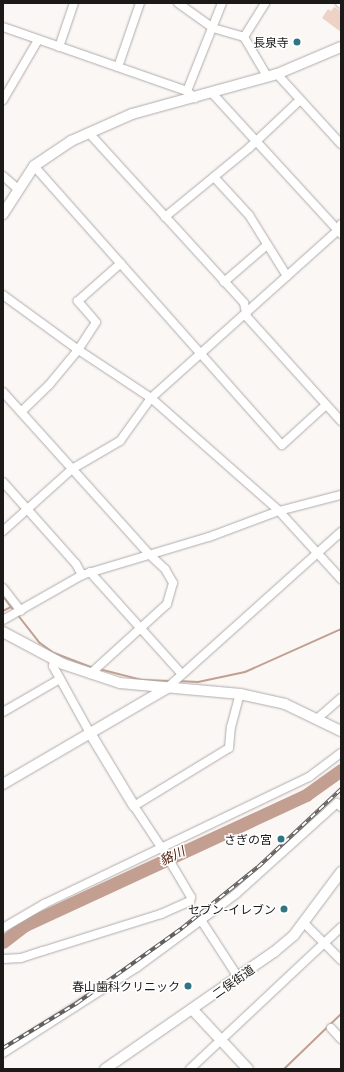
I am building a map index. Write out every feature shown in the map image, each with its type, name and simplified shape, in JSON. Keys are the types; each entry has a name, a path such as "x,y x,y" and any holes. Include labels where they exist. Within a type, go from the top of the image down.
{"street":[{"path":"59,47 74,3"},
{"path":"118,67 140,3"},
{"path":"178,3 213,28 244,37 267,76"},
{"path":"191,95 222,3"},
{"path":"244,37 265,3"},
{"path":"3,27 118,67 191,95"},
{"path":"3,100 38,40"},
{"path":"3,214 34,166 51,152 132,114 191,95 212,93 277,74 341,47"},
{"path":"277,74 300,100 340,140"},
{"path":"3,531 72,469 120,441 151,398 247,311 340,230 212,93"},
{"path":"165,217 256,141 300,100"},
{"path":"89,134 244,303 247,311 247,317 341,421"},
{"path":"34,166 201,352 200,356 282,445 326,405"},
{"path":"3,176 18,189"},
{"path":"214,177 249,215 266,245 287,276"},
{"path":"224,282 266,245"},
{"path":"21,412 49,385 78,350 96,322 78,301 121,263"},
{"path":"3,295 78,350 151,398 279,511 341,579"},
{"path":"3,392 150,555 165,569 173,584 167,604 94,670"},
{"path":"3,482 76,564 82,575"},
{"path":"3,620 18,613 82,575 90,572 209,537 279,511 341,495"},
{"path":"3,784 168,686 341,532"},
{"path":"90,572 180,676"},
{"path":"3,588 18,613"},
{"path":"3,632 54,661 94,670 120,683 168,686 240,694 285,704 318,718 341,731"},
{"path":"3,959 36,953 185,905 191,897 90,733 53,666 54,661"},
{"path":"3,712 60,679"},
{"path":"134,806 229,748 231,727 240,694"},
{"path":"318,718 341,698"},
{"path":"3,928 44,904 163,851 309,777 341,753"},
{"path":"3,1053 124,976 201,920 236,894 337,803 341,806"},
{"name":"二俣街道","path":"105,1069 274,952 294,935 341,872"},
{"path":"201,920 238,977"},
{"path":"303,922 341,960"},
{"path":"190,1069 341,927"},
{"path":"192,1009 248,1069"},
{"path":"331,1028 341,1039"}],"shaded area":[{"path":"334,7 341,11 341,32 322,18 328,9 331,11"}],"waterway":[{"path":"3,596 11,607"},
{"path":"3,611 11,607 15,611"},
{"path":"17,614 40,643 54,653 93,668"},
{"path":"178,681 198,682 245,672 341,629"},
{"path":"99,669 142,680 171,681"},
{"name":"貉川","path":"3,942 25,925 306,795 341,770"},
{"path":"284,1069 341,1014"}],"railway":[{"path":"3,1048 77,1003 182,928 258,867 341,789"}],"place":[{"name":"長泉寺","path":"297,42"},
{"name":"さぎの宮","path":"281,839"},
{"name":"セブン-イレブン","path":"284,909"},
{"name":"春山歯科クリニック","path":"188,986"}]}
